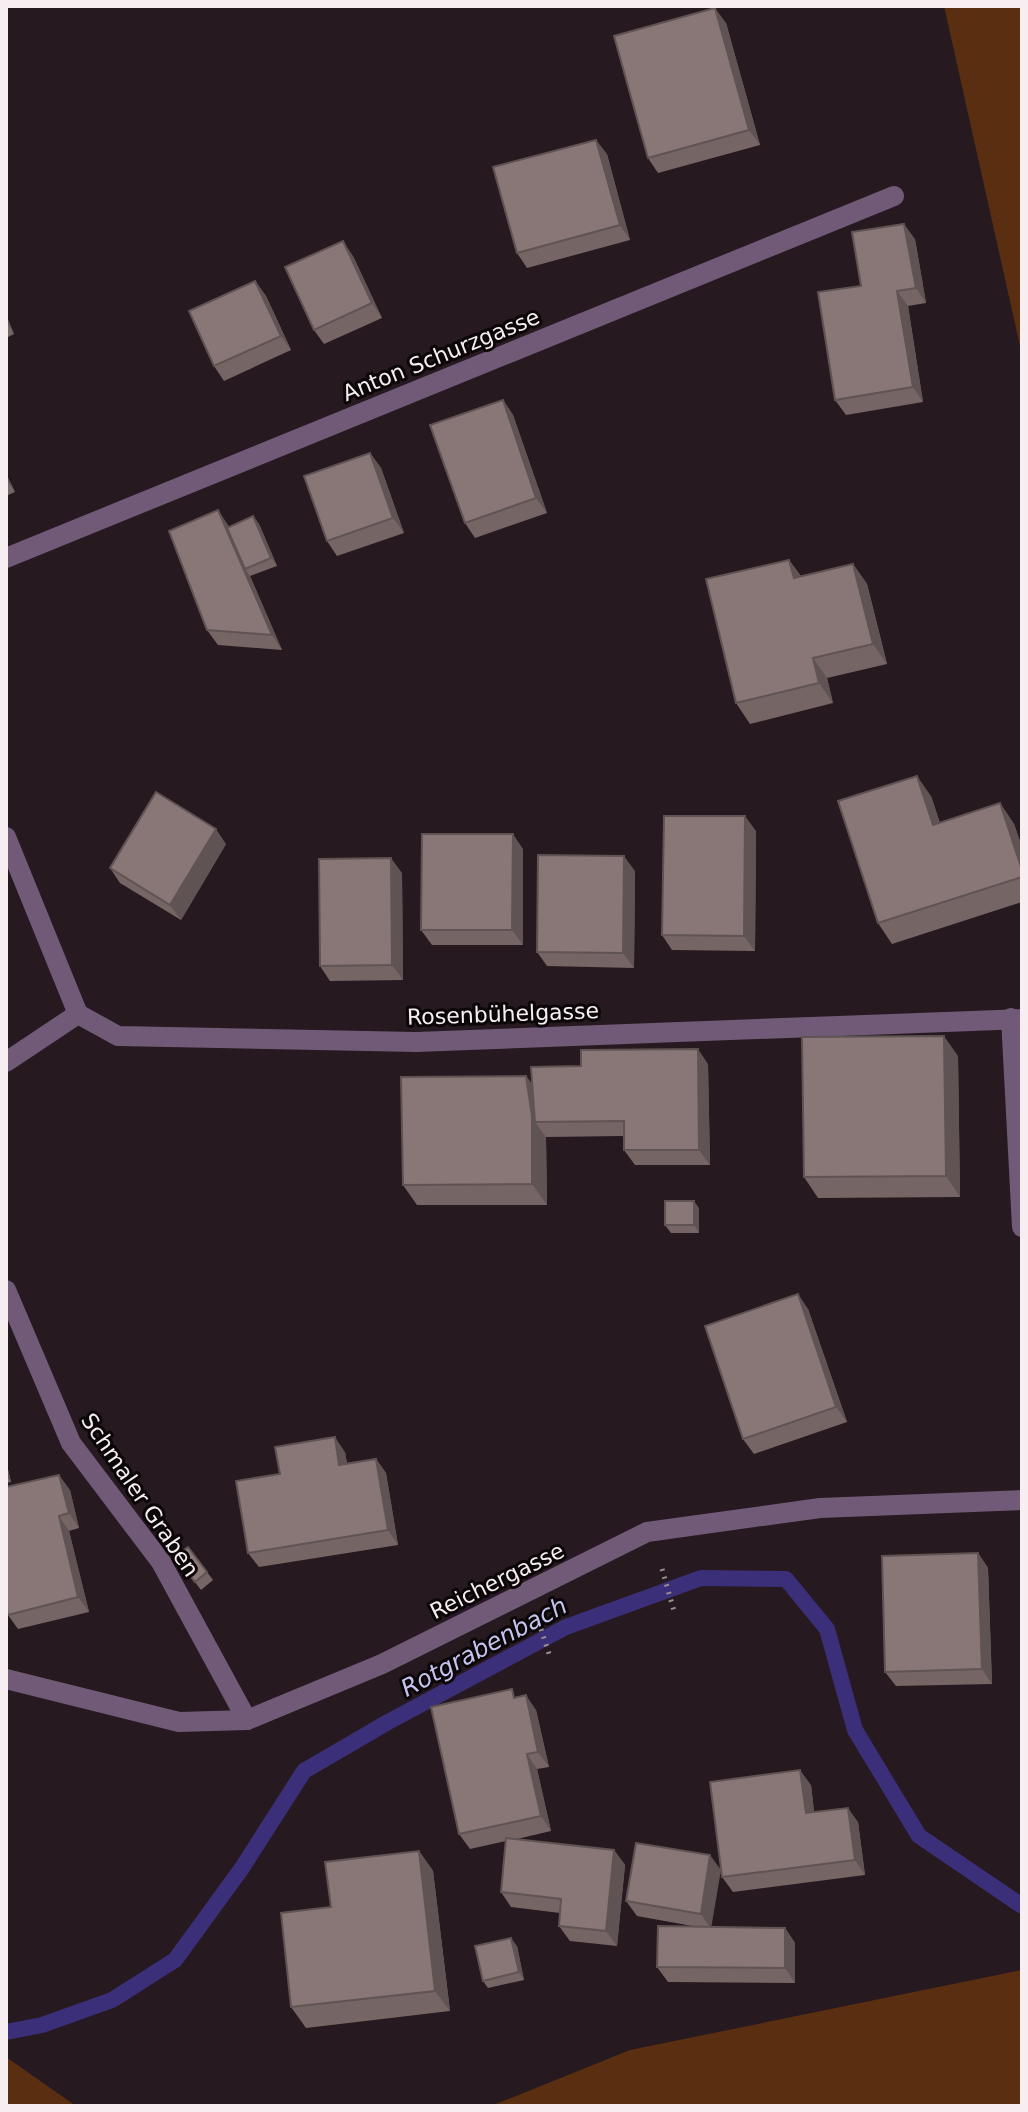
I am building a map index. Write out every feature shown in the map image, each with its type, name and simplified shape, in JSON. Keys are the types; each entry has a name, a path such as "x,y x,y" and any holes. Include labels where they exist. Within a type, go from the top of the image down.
{"street":[{"name":"Anton Schurzgasse","path":"6,558 894,196"},
{"path":"6,837 78,1014 6,1062"},
{"name":"Rosenbühelgasse","path":"78,1014 118,1036 416,1042 1016,1019"},
{"path":"1016,1019 1022,1227"},
{"name":"Schmaler Graben","path":"6,1290 71,1443 161,1562 247,1720"},
{"name":"Reichergasse","path":"6,1679 179,1722 247,1720 382,1664 647,1532 820,1508 1022,1500"}],"path":[{"path":"661,1564 674,1611"},
{"path":"539,1622 549,1654"}],"shaded area":[{"path":"944,6 1022,6 1022,355"},
{"path":"1022,1970 1022,2106 491,2106 630,2050"},
{"path":"6,2057 76,2106 6,2106"}],"building":[{"path":"715,8 749,130 648,158 614,36"},
{"path":"596,140 620,225 517,253 493,167"},
{"path":"904,224 916,288 897,291 913,387 835,400 818,292 861,286 852,232"},
{"path":"343,241 372,303 314,330 285,267"},
{"path":"255,281 281,336 214,366 189,311"},
{"path":"503,400 536,498 465,523 430,425"},
{"path":"370,453 393,518 327,541 304,476"},
{"path":"218,510 272,635 207,630 169,531"},
{"path":"253,516 271,558 245,569 227,528"},
{"path":"789,560 794,578 853,564 873,644 813,658 819,683 736,703 706,579"},
{"path":"917,776 933,825 1000,803 1022,877 878,923 838,801"},
{"path":"156,792 216,829 170,905 110,868"},
{"path":"664,816 745,816 744,936 662,935"},
{"path":"422,834 513,834 512,930 421,930"},
{"path":"538,855 624,856 623,953 537,952"},
{"path":"391,858 392,965 320,966 319,859"},
{"path":"944,1036 946,1176 804,1177 802,1037"},
{"path":"698,1049 699,1150 624,1150 624,1121 535,1122 531,1067 581,1066 581,1050"},
{"path":"526,1076 532,1116 532,1184 403,1185 401,1077"},
{"path":"665,1201 694,1201 694,1225 665,1225"},
{"path":"798,1294 836,1407 743,1439 705,1326"},
{"path":"335,1437 339,1465 376,1459 388,1530 248,1553 236,1481 280,1474 275,1447"},
{"path":"59,1475 69,1513 59,1516 78,1597 8,1615 6,1487"},
{"path":"188,1547 207,1572 195,1582 175,1556"},
{"path":"978,1553 982,1669 885,1672 882,1556"},
{"path":"512,1689 514,1698 526,1695 538,1752 527,1754 541,1816 459,1834 431,1707"},
{"path":"800,1770 806,1813 848,1808 855,1860 722,1877 710,1782"},
{"path":"506,1838 614,1850 606,1931 559,1926 561,1899 501,1892"},
{"path":"636,1843 710,1855 701,1914 626,1901"},
{"path":"419,1851 435,1991 291,2007 281,1913 331,1907 325,1862"},
{"path":"658,1926 785,1928 785,1968 657,1967"},
{"path":"511,1938 519,1972 483,1981 475,1946"}],"waterway":[{"name":"Rotgrabenbach","path":"6,2032 42,2025 112,2000 175,1960 242,1868 304,1771 388,1722 566,1627 701,1578 786,1579 827,1629 855,1730 919,1836 1022,1906"}]}
